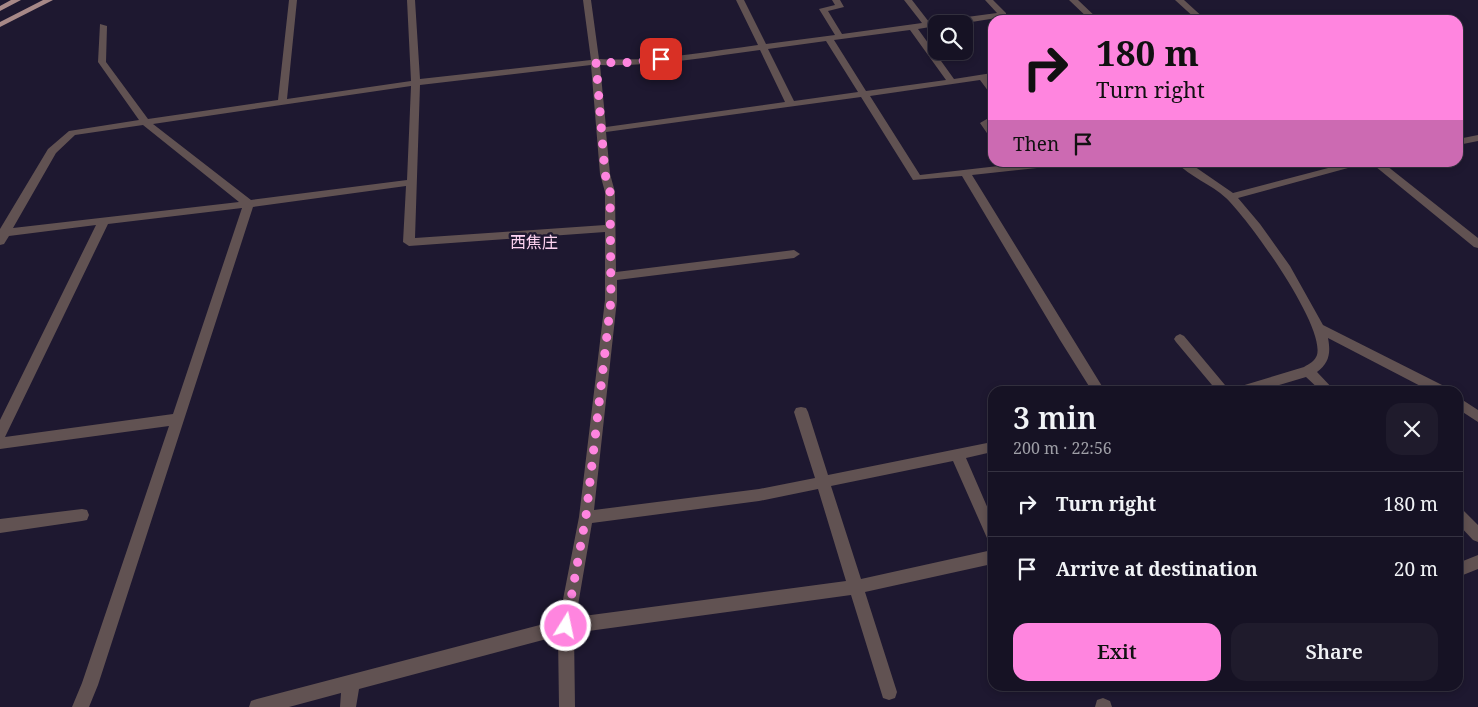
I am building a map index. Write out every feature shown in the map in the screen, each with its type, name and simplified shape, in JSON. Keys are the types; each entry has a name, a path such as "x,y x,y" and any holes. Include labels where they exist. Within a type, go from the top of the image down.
{"main road":[{"path":"0,9 17,0"},
{"path":"0,25 49,0"}],"street":[{"path":"282,104 293,0"},
{"path":"411,0 416,83 409,242 610,228"},
{"path":"567,707 566,626 586,516 611,300 610,192 605,174 596,62 587,0"},
{"path":"740,0 791,104"},
{"path":"836,0 840,7 824,9 840,37"},
{"path":"908,0 928,18"},
{"path":"989,0 1003,15"},
{"path":"1074,0 1090,15"},
{"path":"1178,0 1196,15"},
{"path":"973,19 988,17"},
{"path":"2,235 52,151 72,133 282,104 416,83 596,62 651,60 829,39 928,25"},
{"path":"103,26 102,62 146,123 249,204"},
{"path":"912,27 952,82"},
{"path":"829,39 917,178 1001,167"},
{"path":"602,130 988,76"},
{"path":"982,77 988,85"},
{"path":"1463,141 1478,138"},
{"path":"1188,167 1230,197 1274,249 1318,328 1324,348 1323,357 1318,366 1308,371 1259,386"},
{"path":"1230,197 1346,167"},
{"path":"1381,167 1478,244"},
{"path":"965,172 1064,337 1096,386"},
{"path":"2,235 413,182"},
{"path":"80,707 93,676 249,204"},
{"path":"0,434 104,221"},
{"path":"611,277 794,254"},
{"path":"1318,328 1431,386"},
{"path":"1180,338 1220,386"},
{"path":"1308,371 1324,386"},
{"path":"1463,406 1478,417"},
{"path":"801,412 889,692"},
{"path":"0,443 178,419"},
{"path":"586,516 760,495 988,448"},
{"path":"957,454 988,524"},
{"path":"0,526 82,515"},
{"path":"1463,520 1478,535"},
{"path":"256,707 566,626 856,586 988,558"},
{"path":"1463,568 1478,562"},
{"path":"348,707 351,682"}],"district":[{"name":"西焦庄","path":"534,242"}],"route":[{"path":"566,626 586,516 611,300 610,192 605,174 596,62 622,63 661,59"}]}
